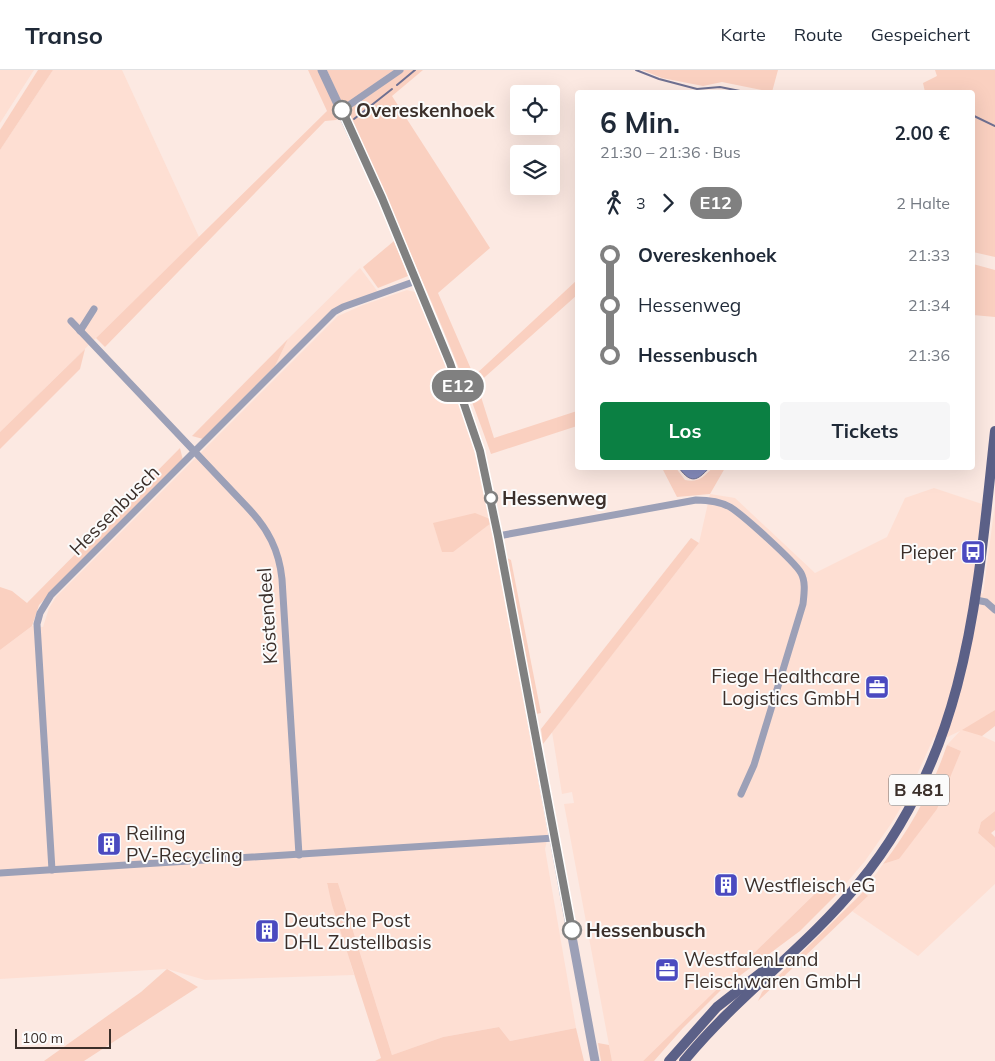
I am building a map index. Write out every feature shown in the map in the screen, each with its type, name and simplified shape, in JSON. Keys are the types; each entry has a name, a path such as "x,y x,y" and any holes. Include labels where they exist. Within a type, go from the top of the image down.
{"main road":[{"name":"B 481","path":"684,1061 720,1021 842,902 868,872 889,843 916,796 949,719 963,669 976,600 995,431"},
{"name":"B 481","path":"669,1061 710,1014 731,994 798,946"}],"street":[{"path":"322,70 382,198 450,363 482,460 498,536 595,1061"},
{"path":"342,110 400,70"},
{"name":"Hessenbusch","path":"52,870 37,624 40,613 51,595 195,454 334,312 416,281"},
{"path":"80,331 94,309"},
{"name":"Köstendeel","path":"71,321 262,524 278,556 282,579 299,855"},
{"path":"498,536 696,500 712,501 731,508 784,555 800,573 804,592 803,604 755,763 740,794"},
{"path":"976,600 986,602 995,610"},
{"path":"0,873 554,838"}],"shaded area":[{"path":"0,70 34,70 0,123"},
{"path":"38,70 53,70 0,150 0,130"},
{"path":"53,70 122,70 199,237 0,432 0,150"},
{"path":"308,70 320,70 341,116 336,120 325,121 105,347 96,338 327,111"},
{"path":"327,70 394,70 343,106"},
{"path":"404,70 423,70 392,96 490,248 438,293 474,376 575,282 575,297 477,384 494,438 575,412 575,427 491,454 441,324 346,112"},
{"path":"642,70 778,70 773,90 762,90 722,82 703,86 662,78"},
{"path":"935,70 995,70 995,257 975,252 975,90 925,90 923,83 937,76"},
{"path":"394,241 408,276 378,288 363,267"},
{"path":"975,265 995,270 995,317 975,315"},
{"path":"360,268 378,292 332,311 275,366 288,339"},
{"path":"407,290 415,292 420,300 460,401 488,499 548,836 545,849 576,1028 510,1041 499,1027 443,1037 392,1055 338,883 327,884 354,975 205,980 167,969 0,979 0,650 32,626 43,627 49,608 56,597 338,316"},
{"path":"288,339 275,366 203,439 192,436"},
{"path":"85,349 80,369 0,449 0,432"},
{"path":"180,448 183,460 39,605 32,626 0,650 0,587 12,591 27,603"},
{"path":"663,470 678,470 685,480 694,481 710,470 724,470 710,494 677,497"},
{"path":"934,488 982,504 973,585 983,594 995,504 995,710 983,718 982,736 995,742 995,811 981,822 978,833 995,848 995,884 918,956 852,911 867,897 863,892 883,864 899,859 961,751 947,745 960,731 943,739 934,737 906,799 891,824 865,861 837,894 825,884 643,1061 612,1061 564,804 574,803 572,792 562,794 552,732 699,543 710,494 735,498 815,573 887,537 905,498"},
{"path":"475,513 490,519 491,523 453,552 442,552 433,523"},
{"path":"691,538 699,543 543,744 541,729"},
{"path":"507,558 511,560 541,713 536,714"},
{"path":"995,710 995,726 982,736 962,730"},
{"path":"947,745 961,751 937,809 899,859 883,864 903,836 920,807 935,777"},
{"path":"995,811 995,830 991,833 995,837 995,848 978,833 981,822"},
{"path":"327,883 338,883 392,1055 443,1037 499,1027 510,1041 576,1028 584,1061 375,1061 381,1058 332,905"},
{"path":"825,884 837,894 800,931 722,989 683,1028 654,1061 643,1061"},
{"path":"863,892 868,896 758,1001 762,992"},
{"path":"167,969 198,987 84,1061 44,1061 141,992"},
{"path":"598,1043 609,1045 612,1061 601,1061"}],"water":[{"path":"681,470 707,470 701,476 694,479 687,477"}],"waterway":[{"path":"397,85 415,70"},
{"path":"636,70 659,79 697,89 720,87 735,90"},
{"path":"354,119 392,89"},
{"path":"975,116 995,126"}],"bus line":[{"name":"E12","path":"342,110 365,158 450,363 480,451 491,499 572,930"}],"place":[{"name":"Overeskenhoek","path":"342,110"},
{"name":"Hessenweg","path":"491,498"},
{"name":"Pieper","path":"973,552"},
{"name":"Fiege Healthcare Logistics GmbH","path":"877,687"},
{"name":"Reiling PV-Recycling","path":"109,844"},
{"name":"Westfleisch eG","path":"726,885"},
{"name":"Hessenbusch","path":"572,930"},
{"name":"Deutsche Post DHL Zustellbasis","path":"267,931"},
{"name":"WestfalenLand Fleischwaren GmbH","path":"667,970"}]}
